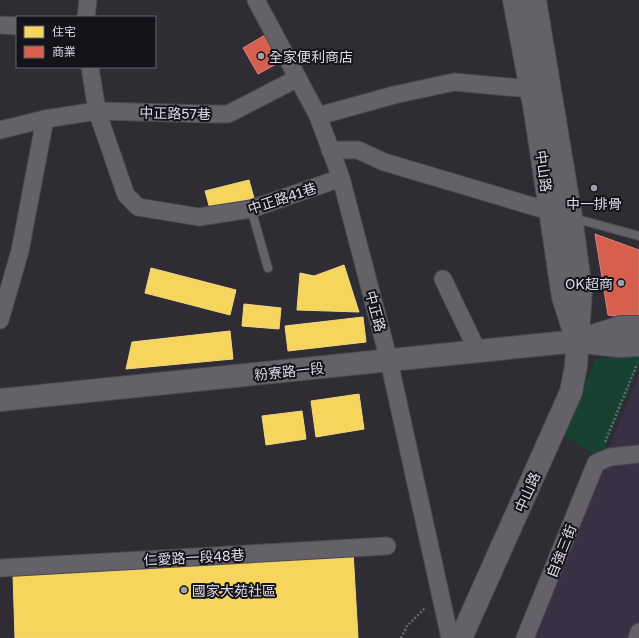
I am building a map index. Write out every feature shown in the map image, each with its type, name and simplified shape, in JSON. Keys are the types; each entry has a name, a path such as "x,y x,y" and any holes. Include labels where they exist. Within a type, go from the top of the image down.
{"main road":[{"name":"中山路","path":"514,0 536,111 549,211 563,297 577,341"},
{"name":"中山路","path":"461,638 571,392 576,366 580,290 571,217 535,0"},
{"name":"粉寮路一段","path":"0,400 577,341 621,327 639,327"},
{"name":"粉寮路一段","path":"577,341 619,346 639,345"}],"street":[{"path":"86,16 88,0"},
{"name":"中正路","path":"256,0 318,116 341,178 389,361 450,638"},
{"path":"0,25 16,26"},
{"name":"中正路41巷","path":"90,68 97,111 126,195 138,207 199,216 251,210 341,178"},
{"name":"中正路57巷","path":"0,130 45,119 97,111 228,114 298,78"},
{"path":"318,116 394,95 454,82 531,89"},
{"path":"0,320 20,251 45,119"},
{"path":"330,150 358,150 384,162 549,211"},
{"path":"443,279 478,352"},
{"path":"596,463 610,457 639,454"},
{"name":"自強三街","path":"525,638 596,463"},
{"name":"仁愛路一段48巷","path":"0,568 387,546"},
{"path":"637,638 639,632"}],"lane":[{"path":"251,210 268,268"},
{"path":"571,217 639,236"}],"path":[{"path":"596,463 639,360"},
{"path":"401,638 407,626 441,593"}],"shaded area":[{"path":"639,375 639,638 531,638"}],"green space":[{"path":"639,356 639,366 601,458 564,436 595,359"}],"building: 住宅":[{"path":"249,180 254,198 210,209 205,191"},
{"path":"344,265 359,312 297,310 300,273 314,276"},
{"path":"151,268 236,290 230,315 145,293"},
{"path":"244,304 281,308 279,329 242,326"},
{"path":"363,317 366,342 288,351 285,326"},
{"path":"230,331 233,359 126,369 132,342"},
{"path":"359,394 364,429 316,437 311,401"},
{"path":"302,411 306,439 266,445 262,416"},
{"name":"國家大苑社區","path":"353,551 358,638 15,638 13,575"}],"building: 商業":[{"name":"全家便利商店","path":"265,35 278,63 258,74 243,48"},
{"name":"OK超商","path":"595,234 639,250 639,320 608,315"}],"place":[{"name":"全家便利商店","path":"261,56"},
{"name":"中一排骨","path":"594,188"},
{"name":"OK超商","path":"621,283"},
{"name":"國家大苑社區","path":"184,590"}]}
